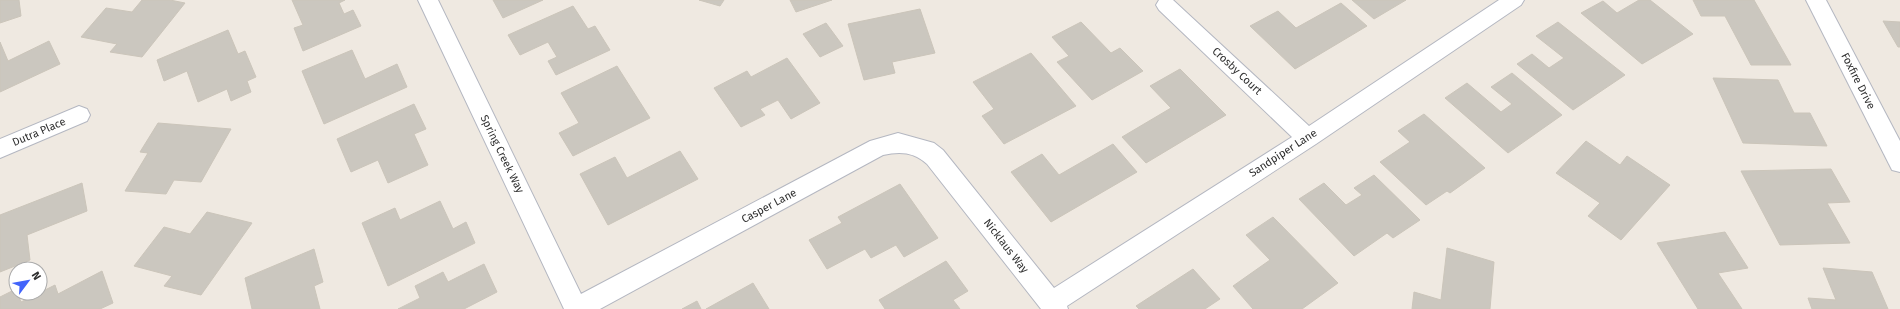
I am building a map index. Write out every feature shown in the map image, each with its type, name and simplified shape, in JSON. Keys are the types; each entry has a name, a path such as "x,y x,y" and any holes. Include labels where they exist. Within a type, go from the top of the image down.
{"street":[{"name":"Spring Creek Way","path":"428,0 577,309"},
{"name":"Sandpiper Lane","path":"1053,306 1514,0"},
{"name":"Foxfire Drive","path":"1816,0 1900,163"},
{"name":"Crosby Court","path":"1166,5 1308,138"},
{"name":"Dutra Place","path":"0,149 79,115"},
{"name":"Casper Lane","path":"577,309 878,147 898,142 926,149 935,157 956,183"},
{"name":"Nicklaus Way","path":"956,183 1053,306"}],"building":[{"path":"0,0 19,0 21,16 0,23"},
{"path":"142,0 170,0 185,3 142,57 110,52 117,44 81,37 106,8 132,12"},
{"path":"292,0 345,0 339,3 344,14 353,10 361,26 303,51 294,28 303,25"},
{"path":"493,0 543,0 503,18"},
{"path":"699,0 724,0 720,6"},
{"path":"790,0 832,0 796,12"},
{"path":"1352,0 1406,0 1374,19"},
{"path":"1639,0 1650,0 1693,34 1642,64 1581,13 1603,1 1617,13"},
{"path":"1693,0 1754,0 1791,65 1751,65 1725,16 1701,16"},
{"path":"1341,3 1367,26 1295,69 1250,26 1278,11 1296,28"},
{"path":"573,6 588,29 595,26 610,50 556,75 548,61 557,57 548,42 520,55 508,35"},
{"path":"920,9 935,53 892,62 895,73 864,80 848,24"},
{"path":"1883,21 1900,22 1900,47 1898,47"},
{"path":"1081,22 1111,53 1120,48 1143,71 1092,100 1057,62 1069,56 1052,37"},
{"path":"1558,22 1625,75 1573,110 1517,64 1532,54 1549,68 1564,58 1536,36"},
{"path":"826,23 843,46 820,57 803,34"},
{"path":"228,30 238,54 245,51 256,77 247,81 251,92 231,101 227,89 198,102 187,71 164,81 157,60"},
{"path":"49,41 60,64 0,92 0,42 8,61"},
{"path":"352,50 365,79 397,64 407,87 324,124 302,71"},
{"path":"1031,53 1076,106 1004,144 982,116 994,109 973,82"},
{"path":"787,58 820,103 791,119 778,100 760,109 765,115 741,127 714,88 747,71 751,77"},
{"path":"617,66 650,118 573,156 559,133 579,123 561,93"},
{"path":"1180,69 1226,115 1146,163 1122,137 1171,108 1150,86"},
{"path":"1512,73 1562,115 1508,153 1445,98 1467,83 1501,112 1512,104 1491,87"},
{"path":"1713,78 1778,80 1794,113 1810,113 1827,146 1743,143"},
{"path":"414,104 426,129 414,134 428,165 388,183 378,160 351,172 337,139"},
{"path":"1424,114 1485,168 1450,193 1447,191 1426,205 1380,162 1410,142 1398,131"},
{"path":"158,123 231,129 201,182 174,180 166,194 125,191 148,153 140,152"},
{"path":"1586,141 1620,165 1627,156 1670,185 1621,240 1588,216 1600,203 1556,173"},
{"path":"1113,144 1137,172 1051,222 1011,172 1042,154 1059,175"},
{"path":"680,151 698,179 608,225 580,174 615,157 627,178"},
{"path":"1831,169 1850,202 1827,203 1850,243 1780,245 1741,171"},
{"path":"1374,175 1420,220 1393,238 1387,233 1354,256 1299,199 1324,183 1346,205 1362,195 1354,188"},
{"path":"82,183 87,211 27,235 30,260 8,261 8,269 0,272 0,215"},
{"path":"900,184 938,238 904,257 896,245 871,258 865,249 827,269 809,240 842,223 838,217"},
{"path":"440,201 453,229 466,222 475,243 388,286 362,223 395,208 400,220"},
{"path":"207,212 252,223 201,295 164,286 172,276 134,266 164,227 190,234"},
{"path":"1273,217 1338,283 1302,309 1253,309 1233,286 1270,260 1246,235"},
{"path":"1725,232 1748,268 1718,273 1742,309 1698,309 1657,243"},
{"path":"1447,248 1494,262 1490,309 1412,309 1414,292 1441,300"},
{"path":"314,249 323,282 314,286 320,309 252,309 245,278"},
{"path":"946,261 968,291 953,300 960,309 885,309 879,300"},
{"path":"484,264 497,292 464,309 398,309 420,298 415,286 443,272 448,282"},
{"path":"1823,268 1872,272 1888,309 1812,309 1808,298 1836,300"},
{"path":"1193,269 1220,299 1205,309 1139,309 1136,306"},
{"path":"102,271 113,303 100,309 0,309 0,297 8,293 8,301 48,301 48,288 55,285 58,294"},
{"path":"753,283 769,309 706,309"},
{"path":"697,301 701,309 682,309"}]}
